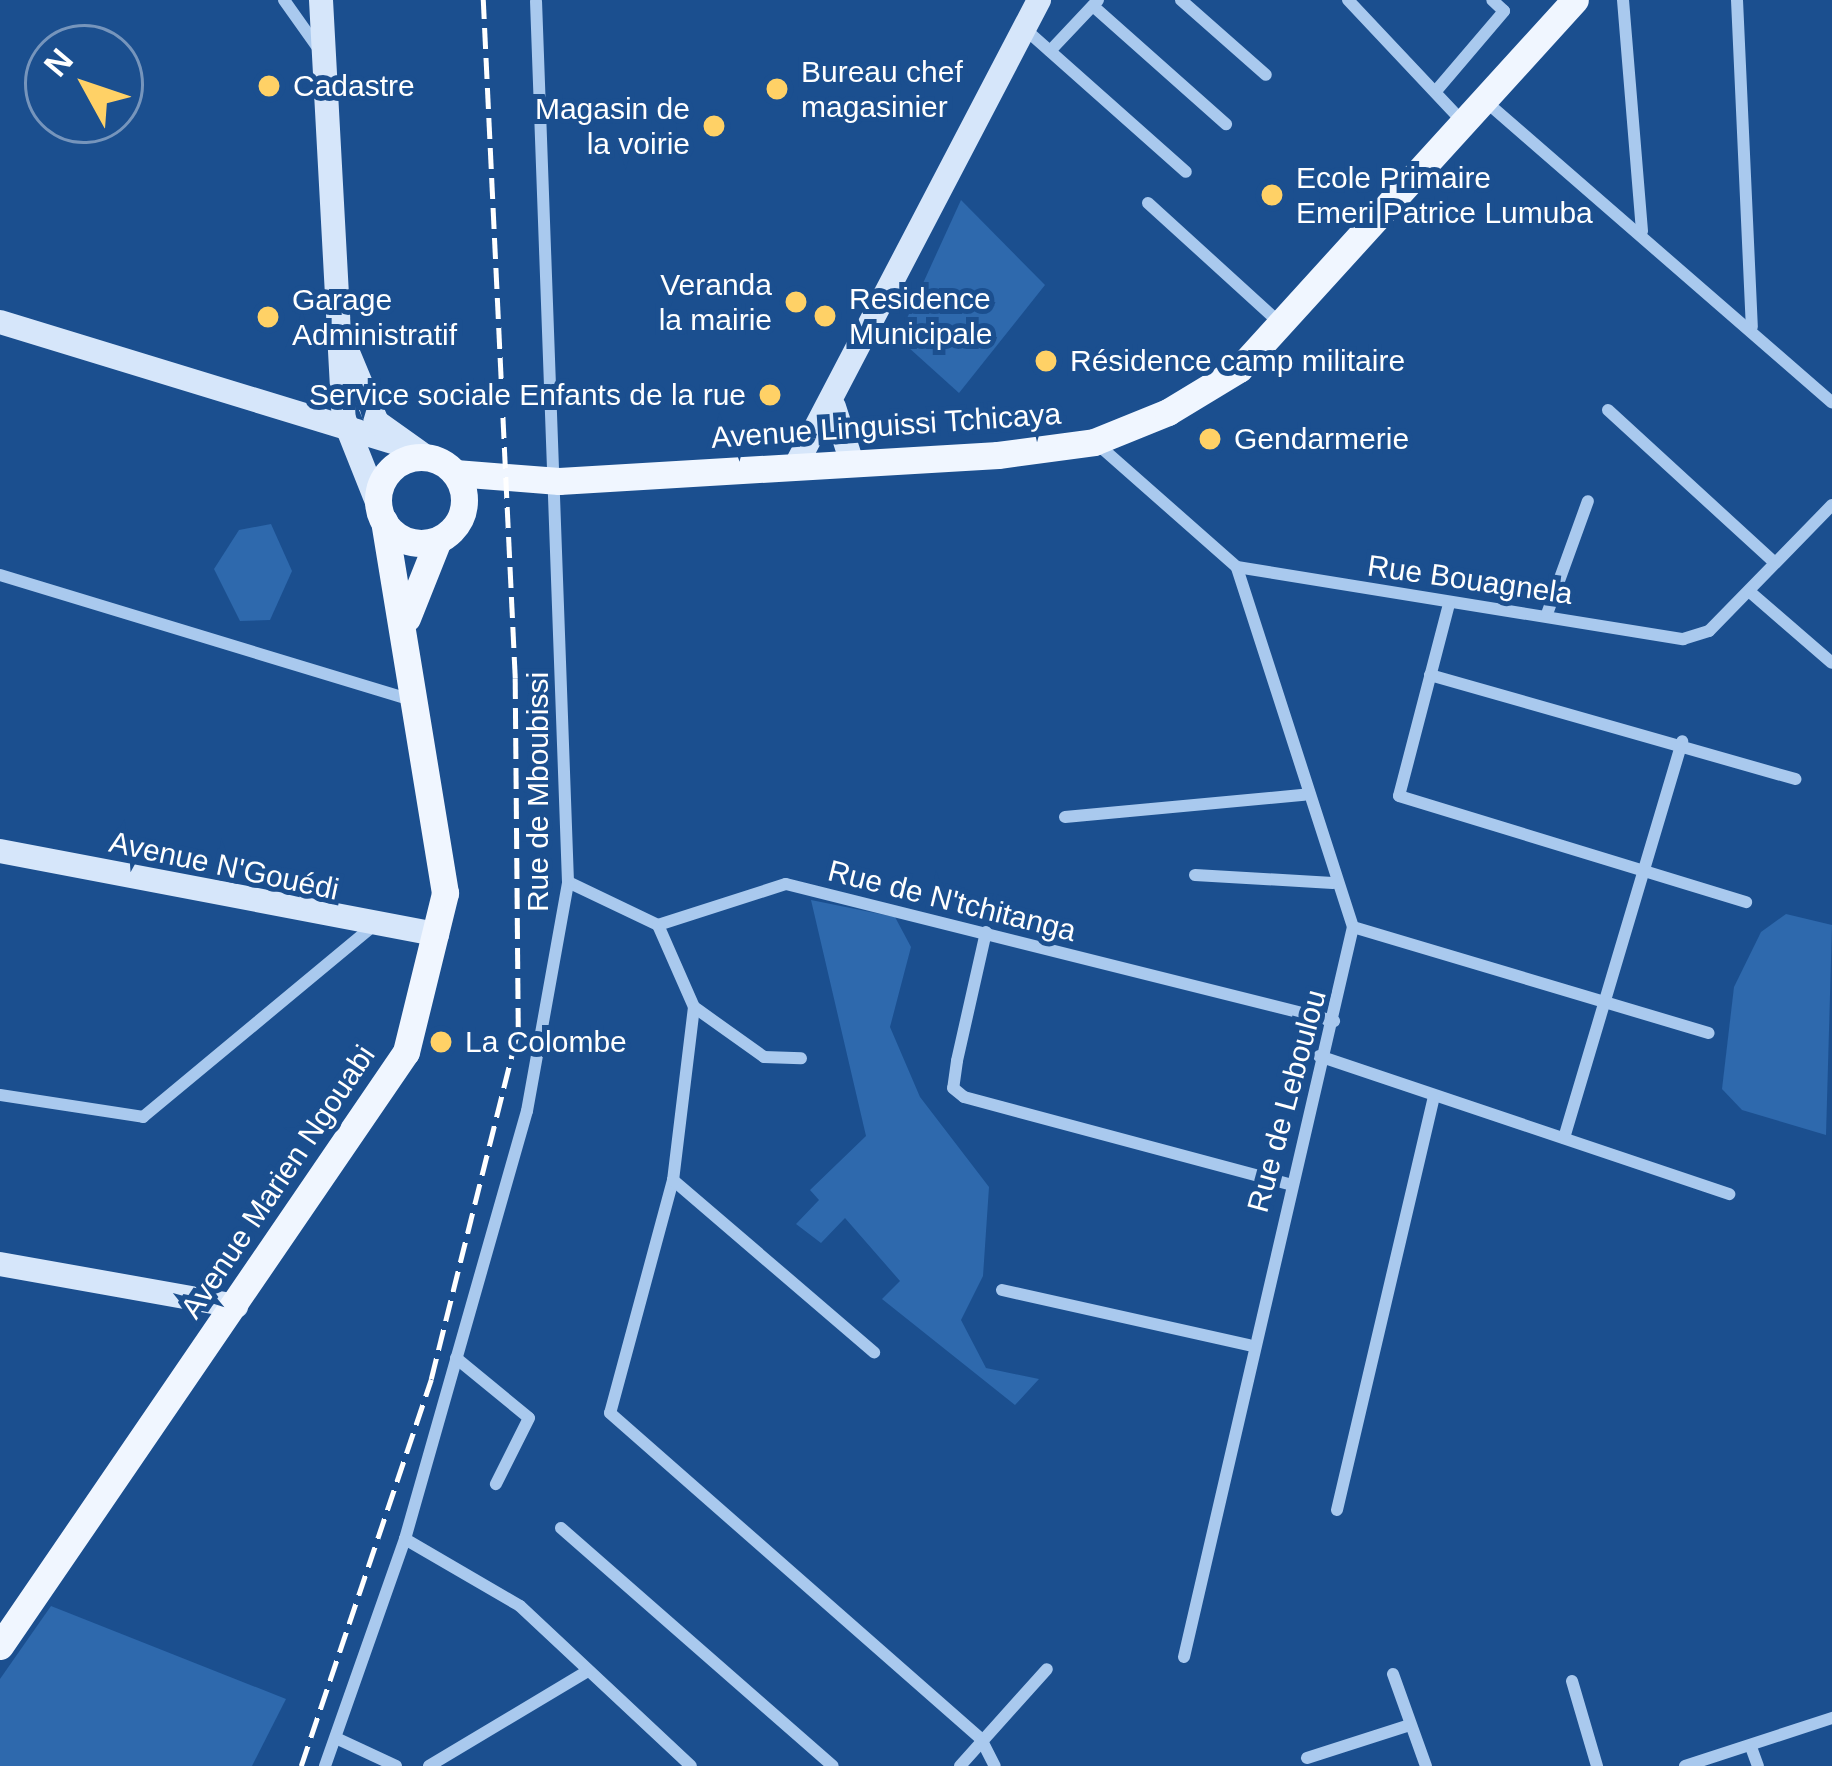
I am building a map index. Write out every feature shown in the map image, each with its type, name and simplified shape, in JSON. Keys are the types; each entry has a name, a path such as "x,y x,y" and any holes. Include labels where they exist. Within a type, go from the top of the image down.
{"main road":[{"name":"Avenue Linguissi Tchicaya","path":"524,482 852,464 1094,442 1205,394 1281,323 1575,0"},
{"path":"426,457 455,472 524,482 460,518 437,540 406,541 381,514 395,466 426,457"},
{"path":"455,472 460,518"},
{"name":"Avenue Marien Ngouabi","path":"0,1646 382,1098 437,934 436,792 381,514"},
{"name":"Avenue Marien Ngouabi","path":"405,628 437,540"}],"street":[{"path":"284,0 322,55"},
{"name":"Avenue Marien Ngouabi","path":"321,0 326,221 345,362 344,419 381,514"},
{"path":"795,467 834,407 1039,0"},
{"path":"1181,0 1266,75"},
{"path":"1348,0 1463,122"},
{"path":"1436,91 1504,11 1492,0"},
{"path":"1623,0 1642,232"},
{"path":"1737,0 1752,327"},
{"name":"Rue de Mboubissi","path":"325,1766 405,1539 543,1044 568,882 560,481 536,2"},
{"path":"1050,51 1096,3 1226,124"},
{"path":"1025,29 1186,172"},
{"path":"1484,99 1752,327 1832,402"},
{"path":"1148,203 1281,323"},
{"path":"0,322 297,410 344,419 426,457"},
{"path":"297,410 345,362"},
{"name":"Avenue Marien Ngouabi","path":"345,362 398,443"},
{"path":"834,407 852,464"},
{"name":"Avenue Marien Ngouabi","path":"297,410 360,460"},
{"path":"1608,410 1775,563"},
{"path":"1094,442 1237,567 1304,795 1353,927 1709,1033"},
{"path":"1546,614 1588,501"},
{"name":"Rue Bouagnela","path":"1237,567 1683,639 1750,592 1832,506"},
{"path":"0,575 415,700"},
{"path":"1750,592 1832,663"},
{"path":"1449,604 1399,796 1635,877 1746,902"},
{"path":"1430,674 1682,741 1795,779"},
{"path":"1564,1138 1635,877 1682,741"},
{"path":"1065,817 1304,795"},
{"name":"Avenue N'Gouédi","path":"0,851 372,927 437,934"},
{"path":"1195,875 1334,883"},
{"path":"568,882 658,925 694,1007 673,1180 609,1405 614,1421 981,1739 995,1766"},
{"name":"Rue de N'tchitanga","path":"658,925 786,884 1334,1021"},
{"path":"0,1095 143,1117 372,927"},
{"name":"Rue de Leboulou","path":"1184,1657 1250,1345 1319,1056 1334,1021 1353,927"},
{"path":"986,932 953,1088 975,1104 1289,1184"},
{"path":"694,1007 764,1057 801,1058"},
{"path":"1319,1056 1729,1194"},
{"path":"1336,1510 1434,1098"},
{"path":"673,1180 874,1352"},
{"path":"0,1264 236,1306"},
{"path":"1002,1290 1250,1345"},
{"path":"456,1358 529,1418 496,1484"},
{"path":"561,1528 833,1766"},
{"path":"405,1539 520,1606 691,1766"},
{"path":"960,1766 1047,1669"},
{"path":"429,1766 456,1761 588,1671"},
{"path":"1393,1674 1426,1766"},
{"path":"1573,1681 1597,1766"},
{"path":"1685,1766 1832,1718"},
{"path":"1306,1758 1410,1725"},
{"path":"338,1739 396,1766"},
{"path":"1751,1747 1758,1766"}],"shaded area":[{"path":"961,200 1045,285 959,393 898,338"},
{"path":"271,524 292,571 270,620 240,621 214,569 239,530"},
{"path":"811,900 895,917 911,947 890,1027 920,1097 989,1187 983,1276 961,1320 986,1368 1039,1379 1015,1405 882,1299 900,1281 845,1218 821,1243 796,1224 819,1200 810,1190 866,1136"},
{"path":"1786,914 1832,925 1826,1135 1742,1110 1722,1089 1734,987 1761,932"},
{"path":"51,1606 286,1699 252,1766 0,1766 0,1679"}],"railway":[{"path":"301,1766 431,1379 518,1029 515,678 483,0"}],"place":[{"name":"Cadastre","path":"269,86"},
{"name":"Bureau chef magasinier","path":"777,89"},
{"name":"Magasin de la voirie","path":"714,126"},
{"name":"Ecole Primaire Emeri Patrice Lumuba","path":"1272,195"},
{"name":"Veranda la mairie","path":"796,302"},
{"name":"Residence Municipale","path":"825,316"},
{"name":"Garage Administratif","path":"268,317"},
{"name":"Résidence camp militaire","path":"1046,361"},
{"name":"Service sociale Enfants de la rue","path":"770,395"},
{"name":"Gendarmerie","path":"1210,439"},
{"name":"La Colombe","path":"441,1042"}]}
